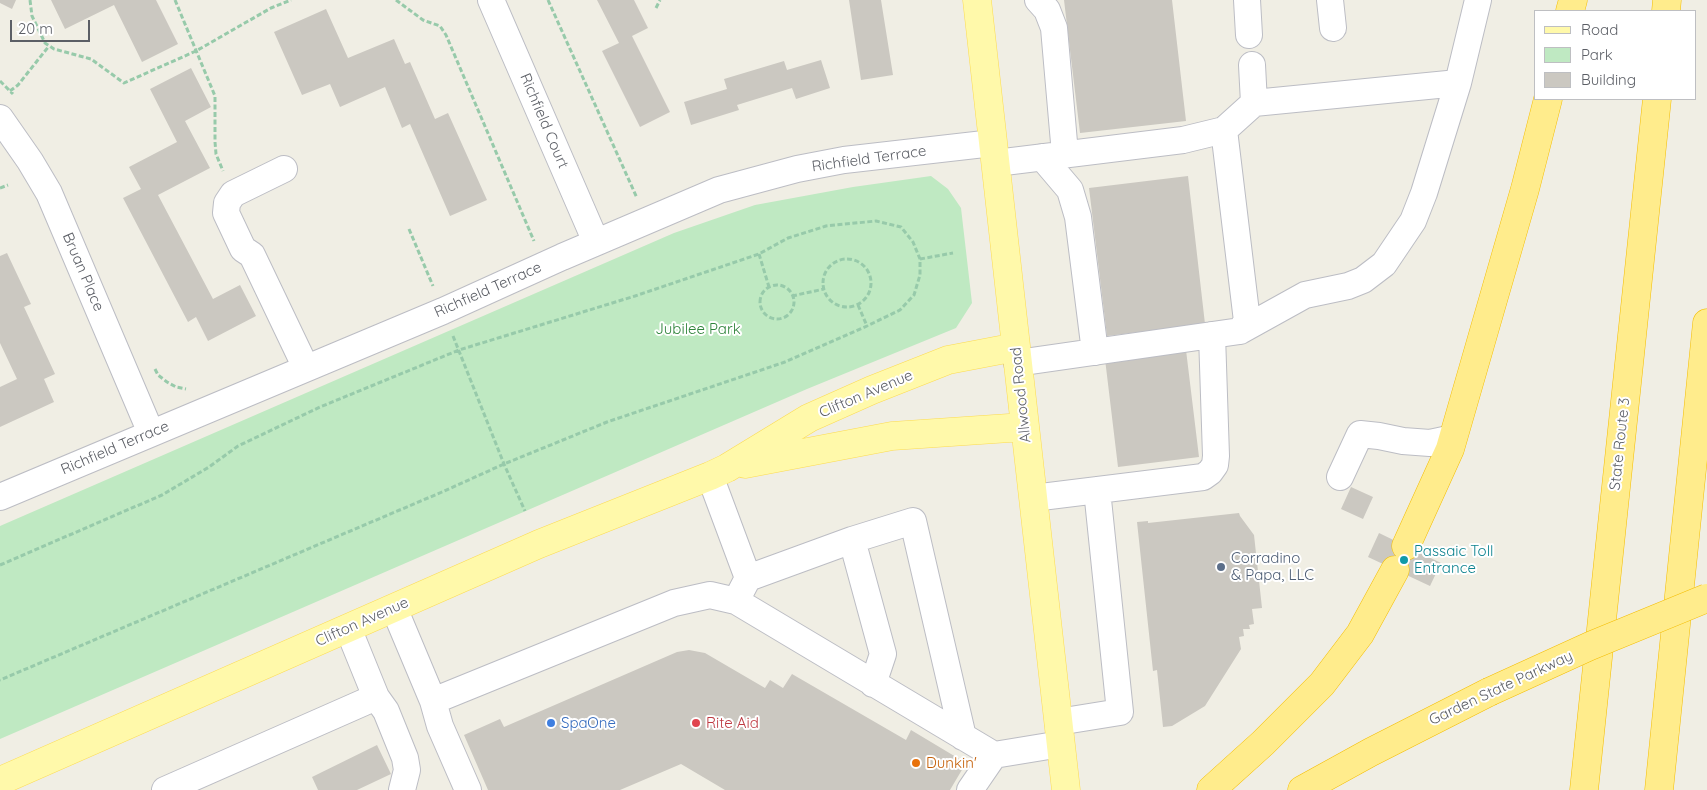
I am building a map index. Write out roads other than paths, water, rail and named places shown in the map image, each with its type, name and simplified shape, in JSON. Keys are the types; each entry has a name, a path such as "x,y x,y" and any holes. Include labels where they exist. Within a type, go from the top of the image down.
{"highway":[{"path":"1211,790 1263,743 1322,684 1360,634 1401,558 1450,449 1525,190 1548,100"},
{"name":"State Route 3","path":"1584,790 1657,100"},
{"path":"1660,790 1707,324"},
{"name":"Garden State Parkway","path":"1302,790 1371,752 1489,692 1590,646 1707,598"},
{"path":"1326,790 1456,708"}],"main road":[{"name":"Allwood Road","path":"977,0 1066,790"},
{"name":"Clifton Avenue","path":"0,780 539,544 718,472 809,418 872,390 948,360 1016,355"},
{"name":"Clifton Avenue","path":"718,472 892,436 1024,427"}],"street":[{"name":"Richfield Court","path":"491,0 596,242"},
{"path":"1038,0 1048,10 1054,28 1054,156 1070,190 1078,216 1095,352"},
{"path":"1247,0 1249,35"},
{"path":"1330,0 1333,28"},
{"path":"1016,355 1095,352 1240,331 1305,295 1348,286 1363,280 1384,264 1413,221 1424,193 1458,83 1478,0"},
{"path":"1252,65 1254,103"},
{"path":"1240,331 1246,321 1224,130 1254,103 1458,83"},
{"name":"Bruan Place","path":"3,107 30,161 49,193 151,433"},
{"name":"Richfield Terrace","path":"2,490 151,433 443,312 596,242 719,190 797,169 844,160 994,153 1054,156 1183,140 1224,130"},
{"path":"284,169 234,194 227,203 226,213 242,249 252,255 306,368"},
{"path":"1033,498 1202,477 1210,472 1215,465 1216,456 1212,335"},
{"path":"1340,477 1360,434 1430,443 1453,438"},
{"path":"718,472 748,578 736,602"},
{"path":"970,790 994,754 1120,712 1107,489"},
{"path":"748,578 852,540 913,521 963,737"},
{"path":"852,540 883,654 873,684"},
{"path":"433,701 674,604 710,595 736,602 994,754"},
{"path":"394,608 433,701 440,726 468,790"},
{"path":"348,628 376,697 386,711 405,758 407,770 402,790"},
{"path":"165,790 376,697"}],"place":[{"name":"Passaic Toll Entrance","path":"1404,560"},
{"name":"Corradino & Papa, LLC","path":"1221,567"},
{"name":"SpaOne","path":"551,723"},
{"name":"Rite Aid","path":"696,723"},
{"name":"Dunkin'","path":"916,763"}],"park label":[{"name":"Jubilee Park","path":"698,329"}]}
